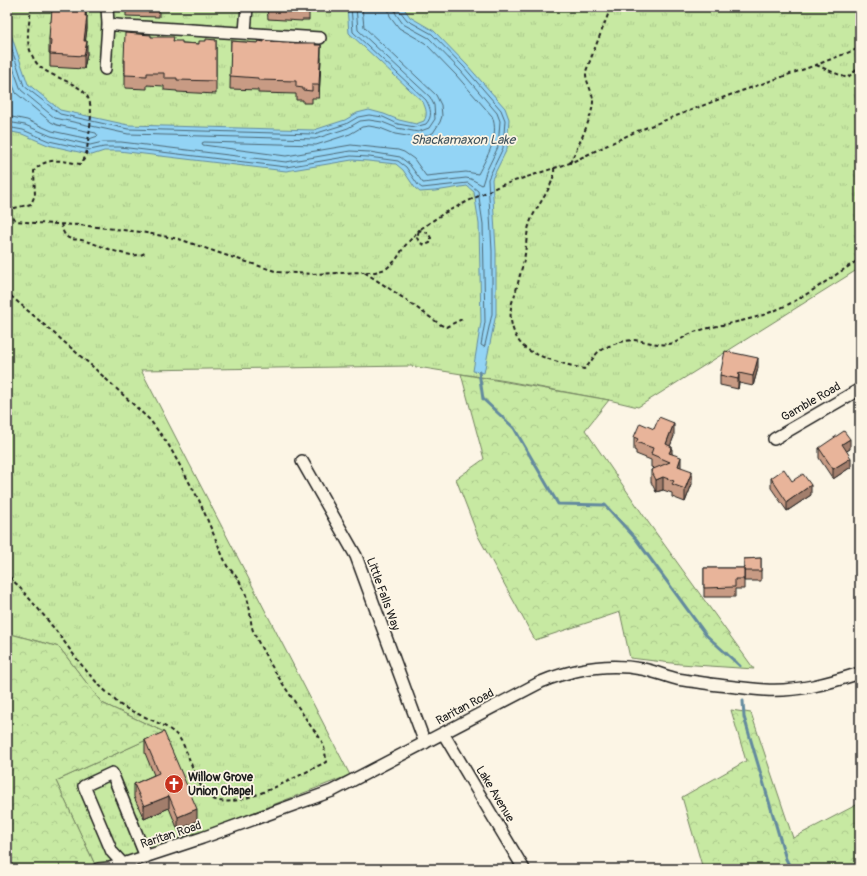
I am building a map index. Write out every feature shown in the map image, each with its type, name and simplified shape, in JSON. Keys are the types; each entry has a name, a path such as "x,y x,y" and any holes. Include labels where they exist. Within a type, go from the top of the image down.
{"street":[{"path":"105,69 108,24 107,7"},
{"path":"245,32 247,7"},
{"path":"108,24 320,38"},
{"name":"Gamble Road","path":"774,439 860,389"},
{"name":"Little Falls Way","path":"302,461 356,556 425,743"},
{"name":"Raritan Road","path":"98,869 124,866 332,791 541,682 570,672 606,666 642,669 677,678 746,689 766,690 790,690 814,687 860,673"},
{"name":"Lake Avenue","path":"443,733 524,869"},
{"path":"124,866 112,852 84,786 112,773 146,857"}],"path":[{"path":"31,7 27,30 31,55 39,67 80,87 88,95 92,117 83,162 80,164 48,161 38,165 34,171 35,195 31,204 7,211 17,221 79,225 141,232 179,239 278,272 313,274 375,272 386,269 396,260 404,247 419,230 444,213 499,186 570,164 634,132 730,95 816,66 860,48"},
{"path":"570,164 593,112 593,99 586,78 586,71 612,7"},
{"path":"816,66 847,78 860,66"},
{"path":"554,168 555,173 551,183 537,207 529,227 524,258 511,307 510,319 513,330 523,347 534,353 584,369 592,361 595,354 604,348 619,342 632,340 661,345 668,344 675,342 693,332 741,322 772,312 799,298 860,259"},
{"path":"61,224 62,230 66,236 73,240 81,240 127,254 140,256 145,253"},
{"path":"419,230 428,233 431,238 430,243 425,245 420,243 417,238 419,230"},
{"path":"364,272 441,325 446,327 462,319"},
{"path":"7,290 12,297 124,394 150,420 168,444 199,500 227,566 242,586 249,605 253,631 272,665 326,748 326,762 247,798 233,802 219,801 211,798 198,778 180,738 170,730 122,706 101,687 84,669 48,622 7,574"}],"green space":[{"path":"7,7 860,7 860,268 638,407 609,400 506,381 411,366 141,370 350,775 107,869 97,869 56,781 164,732 102,703 59,647 7,633"},
{"path":"461,374 609,400 585,430 648,522 754,669 680,664 630,658 620,612 535,640 478,536 456,479 484,459"},
{"path":"7,633 59,647 102,703 164,732 56,781 97,869 7,869"},
{"path":"731,710 751,713 793,838 860,803 860,869 703,869 682,797 746,761"}],"water":[{"name":"Shackamaxon Lake","path":"347,7 403,7 410,17 434,31 467,65 505,108 509,119 507,149 492,179 496,251 496,314 484,373 473,371 481,322 479,224 474,192 467,186 420,192 415,188 403,170 396,164 368,161 352,160 286,171 119,151 104,151 92,155 48,145 22,134 7,131 7,23 28,84 60,110 128,125 314,130 345,120 357,113 369,110 416,124 424,121 426,112 423,102 349,33"}],"building":[{"path":"53,7 86,7 85,16 87,16 84,41 87,41 84,56 50,54 50,22"},
{"path":"125,33 151,35 151,37 174,37 173,41 182,41 182,43 199,44 199,41 206,41 206,39 216,40 216,81 177,80 177,78 164,78 164,73 147,73 147,76 125,75"},
{"path":"264,40 283,43 316,43 315,45 321,45 319,85 312,85 312,91 303,90 303,88 296,87 296,81 258,80 258,78 230,76 231,41 258,43 259,41 264,42"},
{"path":"725,351 758,358 753,376 739,373 738,379 720,375"},
{"path":"659,417 674,423 666,444 672,447 669,453 681,457 678,466 692,471 685,489 672,484 674,481 663,477 656,480 651,470 670,462 651,454 653,448 636,442 638,439 634,437 640,423 654,429"},
{"path":"844,431 850,439 842,444 851,458 833,469 819,448"},
{"path":"784,469 792,481 803,474 811,485 787,502 771,478"},
{"path":"761,558 761,571 744,571 744,559"},
{"path":"704,568 744,568 744,579 735,579 735,587 704,588"},
{"path":"164,732 197,809 178,817 169,796 144,806 134,784 159,773 145,740"}],"waterway":[{"path":"479,372 483,399 514,428 558,504 605,505 636,539 706,635 740,666"},
{"path":"743,701 744,717 786,859 791,869"}],"place":[{"name":"Willow Grove Union Chapel","path":"174,784"}]}
